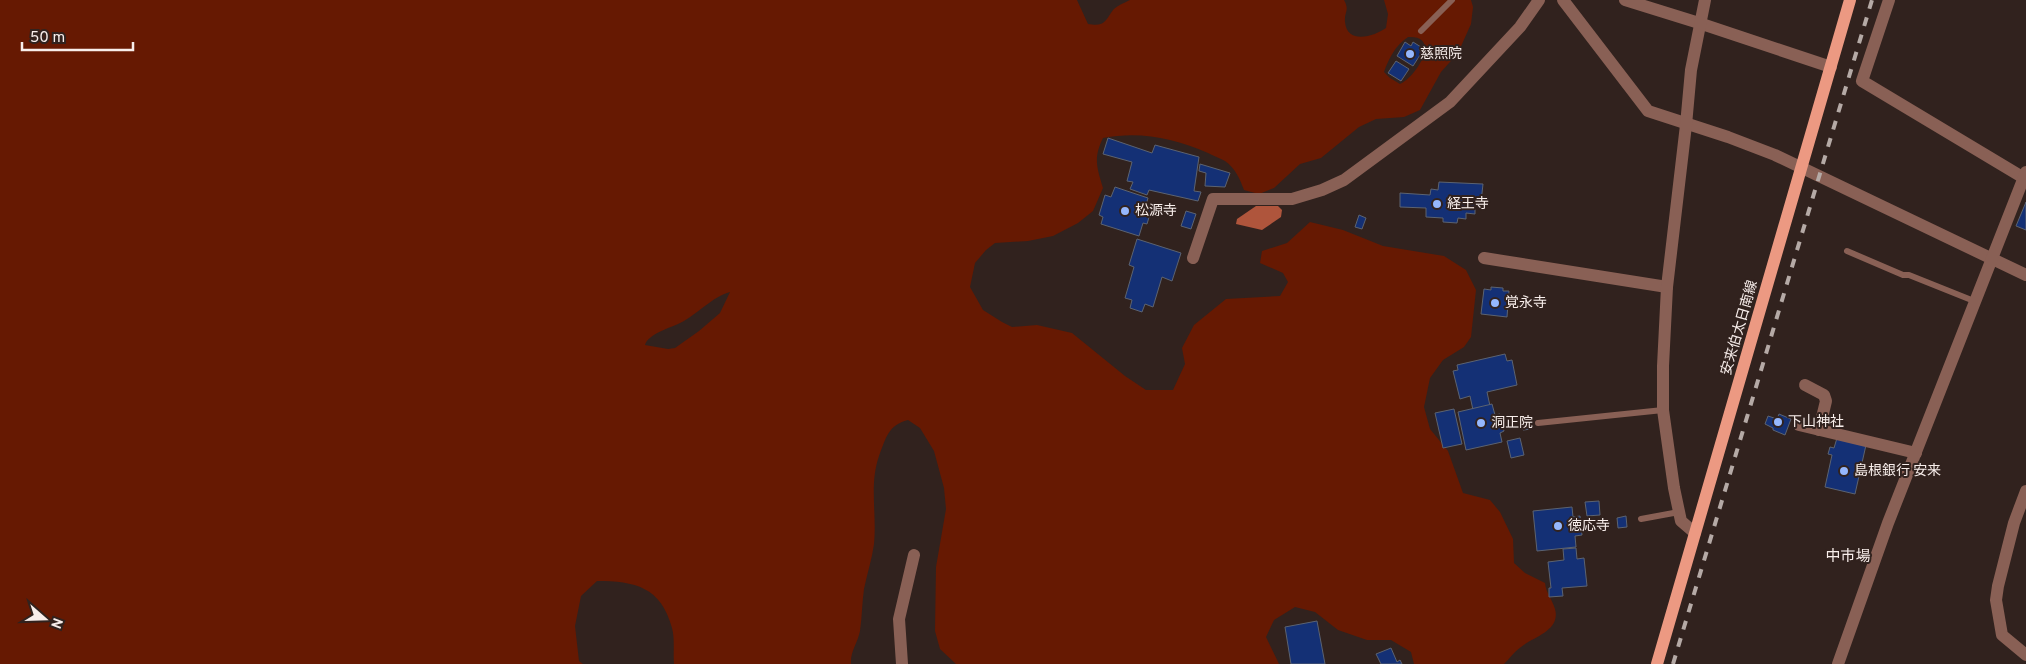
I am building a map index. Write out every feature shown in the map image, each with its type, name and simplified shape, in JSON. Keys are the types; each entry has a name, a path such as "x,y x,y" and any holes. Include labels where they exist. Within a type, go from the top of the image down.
{"main road":[{"name":"安来伯太日南線","path":"1657,664 1850,0"}],"street":[{"path":"1193,258 1213,199 1292,199 1322,190 1344,180 1450,102 1520,27 1539,0"},
{"path":"1563,0 1648,112 1728,137 1802,168 2026,275"},
{"path":"1625,0 1699,22 1831,68"},
{"path":"1696,533 1681,521 1663,410 1667,287 1691,70 1699,22 1705,0"},
{"path":"1838,664 1974,301 2025,175 1862,81 1889,0"},
{"path":"1484,258 1667,287"},
{"path":"1805,386 1824,395 1826,400 1819,430"},
{"path":"1799,425 1916,453"},
{"path":"2026,491 2014,523 1996,600 2002,635 2026,655"},
{"path":"902,664 899,619 914,555"}],"lane":[{"path":"1421,31 1452,0"},
{"path":"1847,251 1903,275 1909,275 1974,301"},
{"path":"1538,423 1663,410"},
{"path":"1641,520 1679,512"}],"shaded area":[{"path":"0,0 1077,0 1088,24 1098,25 1106,20 1115,8 1130,0 1344,0 1347,7 1345,22 1347,29 1351,34 1362,37 1375,34 1386,28 1388,14 1384,0 1471,0 1473,7 1471,24 1458,53 1441,72 1420,110 1404,117 1376,119 1359,127 1321,158 1300,164 1274,188 1259,194 1244,190 1237,174 1225,161 1182,143 1156,137 1130,135 1103,138 1098,151 1097,163 1103,188 1093,211 1078,223 1053,236 1028,241 995,243 975,263 970,287 983,310 1002,322 1012,327 1037,325 1072,333 1125,376 1146,390 1173,390 1185,364 1182,348 1194,325 1226,299 1280,296 1288,282 1283,273 1260,263 1262,251 1287,243 1310,222 1343,230 1383,246 1444,256 1466,270 1476,290 1471,337 1464,347 1443,360 1430,378 1424,407 1430,429 1448,451 1463,493 1490,500 1500,512 1513,539 1514,563 1525,573 1545,583 1555,609 1556,617 1554,623 1545,633 1526,643 1504,664 1414,664 1411,652 1391,640 1367,640 1338,630 1315,612 1295,607 1274,620 1266,637 1279,664 956,664 940,649 935,631 936,567 946,509 944,488 934,451 920,428 908,420 896,425 889,433 876,467 874,478 874,544 864,589 860,631 851,664 674,664 672,628 661,603 645,589 635,585 597,581 581,596 575,626 579,661 583,664 0,664","holes":["1408,37 1418,38 1423,42 1425,49 1419,65 1407,80 1400,84 1384,72 1399,44","730,292 720,313 675,348 668,349 645,345 650,338 686,320 717,297"]},
{"path":"1256,206 1278,206 1282,210 1281,217 1262,230 1236,224 1237,219"}],"building":[{"name":"慈照院","path":"1405,42 1411,46 1413,42 1421,47 1419,50 1422,52 1413,66 1397,56"},
{"path":"1396,61 1409,69 1401,81 1388,73"},
{"path":"1108,138 1152,153 1155,145 1199,157 1194,191 1201,192 1198,201 1149,190 1147,195 1130,189 1133,182 1127,181 1132,162 1103,154"},
{"path":"1200,164 1230,173 1225,187 1205,186 1206,173 1199,171"},
{"name":"経王寺","path":"1439,182 1483,184 1481,202 1475,201 1475,214 1466,213 1466,219 1458,218 1457,223 1443,222 1443,218 1426,217 1426,208 1400,207 1400,193 1430,195 1431,189 1438,190"},
{"name":"松源寺","path":"1115,187 1148,198 1146,205 1152,207 1147,224 1143,223 1139,236 1101,224 1103,217 1099,215 1105,195 1111,197"},
{"path":"2026,202 2026,230 2016,226"},
{"path":"1186,211 1196,214 1191,229 1181,226"},
{"path":"1359,215 1366,218 1362,229 1355,227"},
{"path":"1137,239 1181,253 1172,281 1162,277 1153,307 1145,304 1142,312 1130,308 1132,300 1125,298 1134,267 1129,265"},
{"name":"覚永寺","path":"1491,287 1503,288 1503,291 1509,291 1507,317 1481,314 1484,289 1491,290"},
{"path":"1505,354 1507,361 1512,360 1517,385 1487,392 1490,406 1473,410 1470,396 1460,399 1453,371 1458,370 1457,365"},
{"name":"洞正院","path":"1492,404 1495,415 1500,414 1504,431 1500,433 1502,442 1466,450 1458,412"},
{"path":"1454,409 1462,444 1443,448 1435,413"},
{"name":"下山神社","path":"1779,414 1791,419 1785,435 1765,424 1768,416 1777,419"},
{"path":"1531,418 1532,429 1523,430 1522,419"},
{"path":"1520,438 1524,455 1511,458 1507,441"},
{"name":"島根銀行 安来","path":"1837,438 1866,445 1855,494 1825,487 1832,455 1828,454 1830,447 1834,448"},
{"path":"1599,501 1600,515 1587,516 1585,502"},
{"name":"徳応寺","path":"1572,507 1573,517 1580,516 1582,535 1575,536 1576,547 1537,551 1533,511"},
{"path":"1626,516 1627,527 1618,528 1617,518"},
{"path":"1576,548 1577,559 1584,558 1587,586 1562,588 1563,596 1549,597 1549,588 1551,588 1548,562 1564,560 1563,549"},
{"path":"1317,621 1325,664 1291,664 1285,627"},
{"path":"1391,648 1397,662 1400,660 1402,664 1381,664 1376,654"}],"railway":[{"path":"1673,664 1872,0"}],"place":[{"name":"慈照院","path":"1410,54"},
{"name":"経王寺","path":"1437,204"},
{"name":"松源寺","path":"1125,211"},
{"name":"覚永寺","path":"1495,303"},
{"name":"下山神社","path":"1778,422"},
{"name":"洞正院","path":"1481,423"},
{"name":"島根銀行 安来","path":"1844,471"},
{"name":"徳応寺","path":"1558,526"}],"district":[{"name":"中市場","path":"1848,557"}]}
